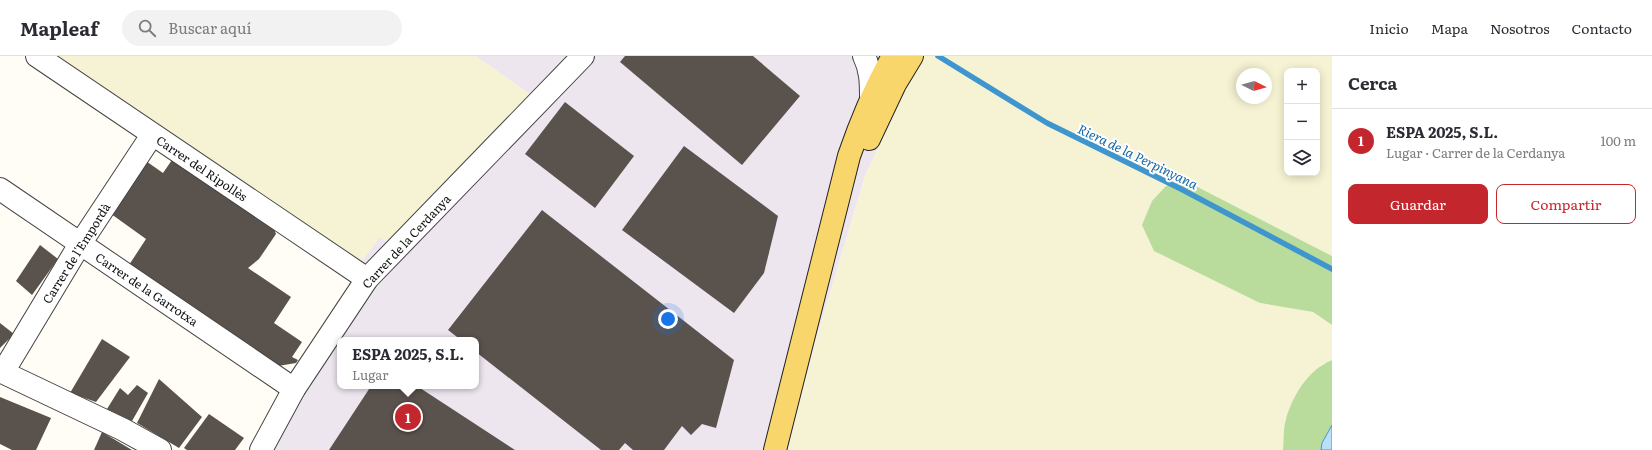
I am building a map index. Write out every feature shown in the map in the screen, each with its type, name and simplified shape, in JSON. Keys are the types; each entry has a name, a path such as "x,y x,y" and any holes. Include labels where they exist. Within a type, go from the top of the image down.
{"main road":[{"path":"775,450 804,328 831,231 838,194 849,156 871,98 895,56"},
{"path":"831,231 870,137"}],"street":[{"name":"Carrer del Ripollès","path":"37,56 367,279"},
{"name":"Carrer de la Cerdanya","path":"261,450 294,390 367,279 583,56"},
{"path":"864,56 869,66 871,98"},
{"path":"870,137 874,110 890,76 895,56"},
{"name":"Carrer de l'Empordà","path":"2,372 80,244 152,135"},
{"name":"Carrer de la Garrotxa","path":"0,189 294,390"},
{"path":"2,372 122,428 160,450"}],"shaded area":[{"path":"54,56 475,56 534,97 389,244 380,237 359,265"},
{"path":"475,56 909,56 917,65 865,176 814,347 788,450 253,450 354,287 359,265 380,236 388,243 534,97"},
{"path":"924,56 1332,56 1332,256 1184,180 1260,303 1313,312 1332,325 1332,360 1321,365 1285,420 1283,450 788,450 814,347 865,176 917,65"}],"green space":[{"path":"1184,180 1332,256 1332,325 1313,312 1260,303 1154,251 1142,225 1152,201 1166,186"},
{"path":"1332,360 1332,425 1322,443 1321,450 1283,450 1285,423 1297,392 1316,370 1323,364"}],"water":[{"path":"1332,425 1332,450 1321,450 1322,443"}],"building":[{"path":"625,56 753,56 800,96 742,165 620,62"},
{"path":"565,102 634,156 595,208 525,154"},
{"path":"684,146 778,216 764,273 734,313 622,230"},
{"path":"174,157 274,229 276,234 259,259 248,268 291,297 274,323 302,342 292,357 298,360 296,363 278,366 129,265 146,239 107,211 143,159 163,173"},
{"path":"542,210 734,360 716,428 702,424 691,435 682,426 664,450 633,450 625,443 619,450 601,450 479,354 479,337 457,337 448,330"},
{"path":"40,245 58,259 32,295 16,281"},
{"path":"0,323 14,334 0,348"},
{"path":"102,339 130,357 96,402 70,393"},
{"path":"159,379 202,417 179,448 137,423"},
{"path":"137,385 148,393 132,421 107,409 120,388 128,395"},
{"path":"369,389 422,389 515,450 329,450"},
{"path":"0,397 51,418 36,450 12,450 0,444"},
{"path":"209,414 244,438 235,450 187,450 184,448"},
{"path":"102,432 132,450 94,450"}],"waterway":[{"name":"Riera de la Perpinyana","path":"938,56 1047,123 1181,189 1332,269"}],"place":[{"name":"ESPA 2025, S.L.","path":"408,417"}]}
